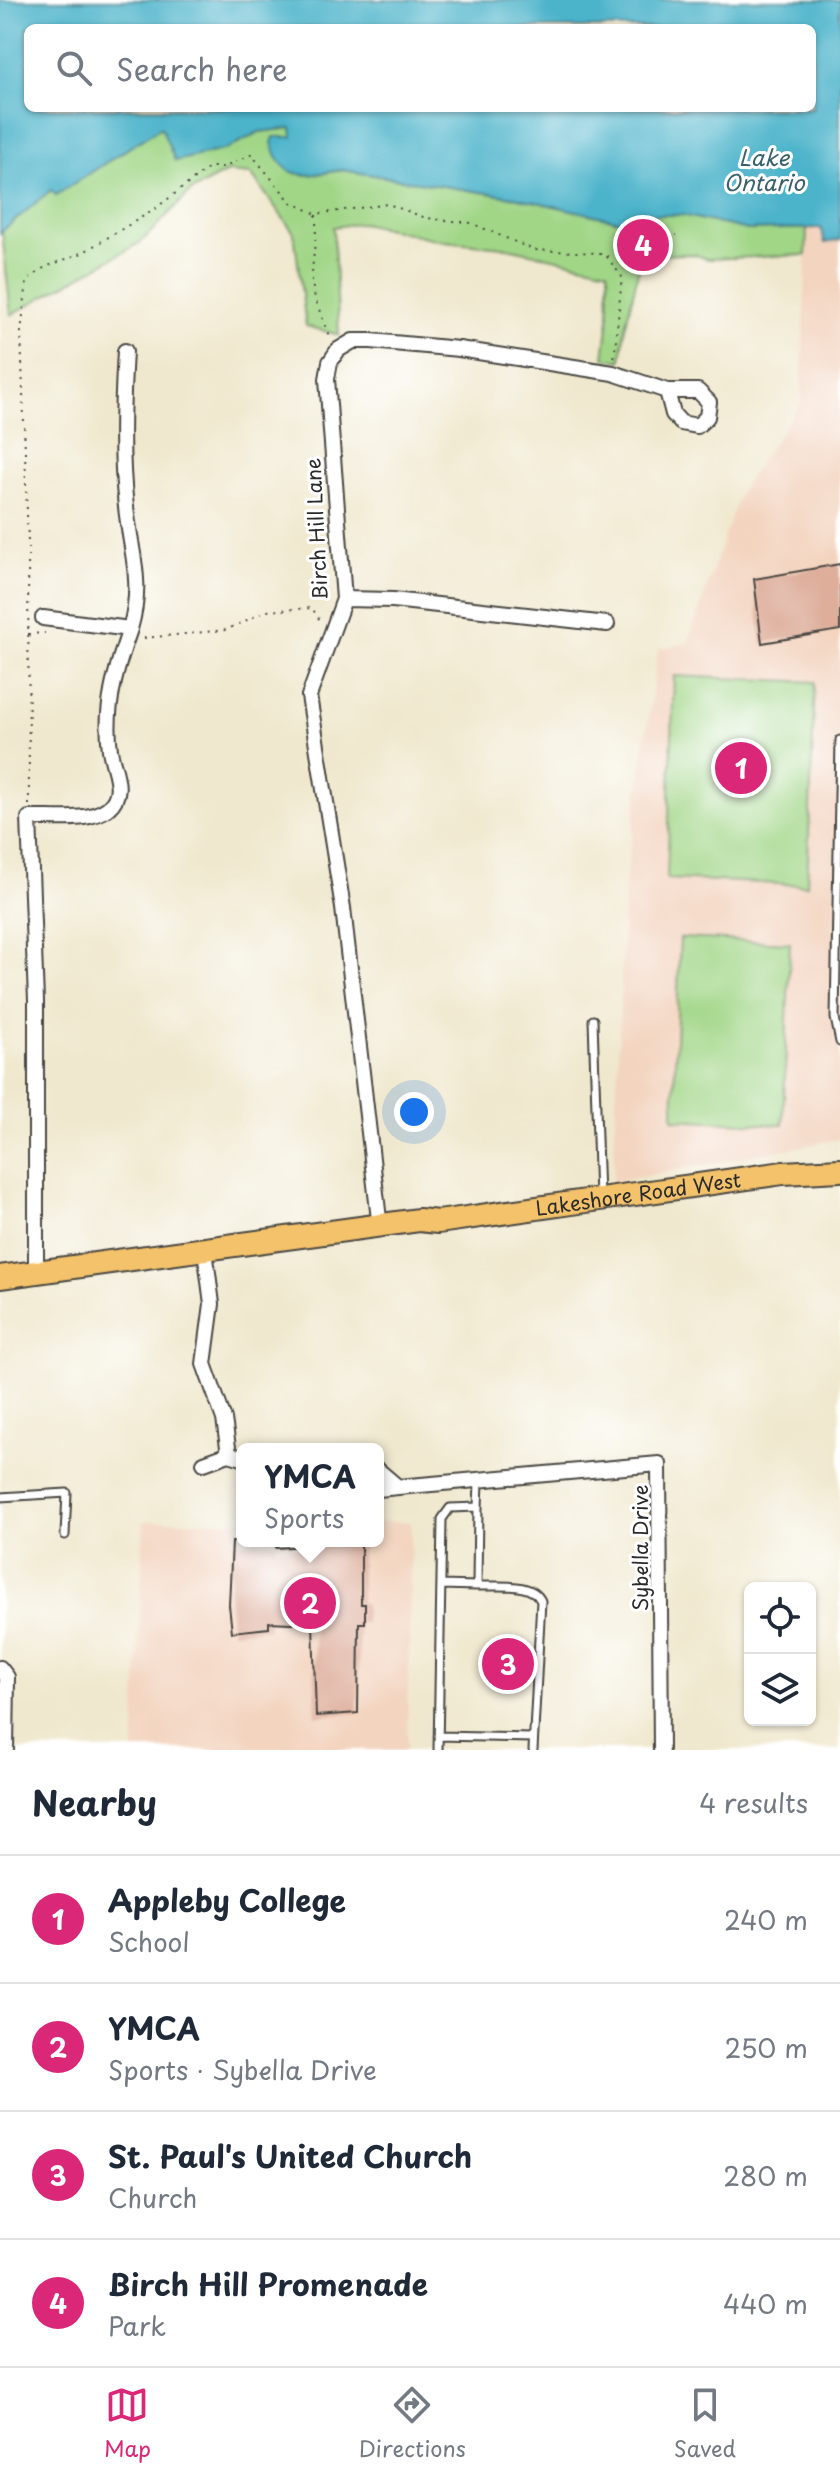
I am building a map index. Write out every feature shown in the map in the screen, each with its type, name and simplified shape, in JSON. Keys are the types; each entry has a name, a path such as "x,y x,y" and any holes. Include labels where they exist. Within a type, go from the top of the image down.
{"main road":[{"name":"Lakeshore Road West","path":"0,1277 380,1228 419,1220 438,1222 783,1173 840,1170"}],"street":[{"name":"Birch Hill Lane","path":"380,1228 343,908 309,696 344,599 327,379 330,362 338,350 353,341 371,341 459,349 613,373 667,391"},
{"path":"36,1272 36,1001 29,818 97,814 114,802 119,791 110,753 108,708 129,634 139,582 126,507 121,437 125,351"},
{"path":"344,599 393,600 607,624"},
{"path":"43,618 129,634"},
{"path":"204,1463 235,1456 204,1364 205,1339 212,1314 205,1250"},
{"name":"Sybella Drive","path":"384,1488 659,1464 661,1750"},
{"path":"384,1478 398,1487"},
{"path":"0,1668 7,1677 6,1750"}],"lane":[{"path":"840,740 835,1018 840,1042"},
{"path":"593,1020 599,1199"},
{"path":"477,1586 479,1482"},
{"path":"0,1497 67,1493 65,1535"},
{"path":"438,1750 444,1512 478,1507"},
{"path":"441,1585 525,1588 538,1594 541,1601 533,1750"},
{"path":"438,1736 533,1738"}],"path":[{"path":"29,818 21,332 27,281 45,267 82,253 152,211 210,167 225,167 251,154 291,202 316,214 388,204 426,218 471,223 534,250 575,249 607,257 622,277 613,373"},
{"path":"316,214 317,248 312,275 317,307 330,338"},
{"path":"607,257 619,245 630,250 652,235 677,235"},
{"path":"129,634 226,630 266,611 312,608 330,636"},
{"path":"28,634 56,633"}],"shaded area":[{"path":"807,228 822,228 825,243 840,240 840,1139 613,1182 625,887 658,649 688,643 740,491 801,403"},
{"path":"144,1521 236,1521 236,1547 384,1547 384,1522 411,1522 407,1750 134,1750"}],"green space":[{"path":"161,127 250,138 259,132 292,128 294,137 281,163 303,174 341,170 519,198 625,222 652,215 682,215 748,230 807,228 806,255 707,259 694,254 642,255 625,328 621,361 604,358 609,318 608,270 503,247 444,241 362,223 333,227 339,335 306,326 294,233 251,174 227,172 191,191 141,242 11,315 2,231 51,190 56,195"},
{"path":"674,676 815,682 807,885 667,879"},
{"path":"680,938 790,943 783,1125 673,1119"}],"water":[{"name":"Lake Ontario","path":"0,0 840,0 840,240 825,243 821,228 748,230 682,215 652,215 625,222 519,198 342,170 299,174 283,166 272,143 274,137 293,137 292,128 259,132 227,149 175,161 161,127 56,195 51,190 0,233"}],"building":[{"path":"840,564 840,630 762,643 754,579"},
{"path":"232,1542 236,1542 236,1547 361,1547 361,1604 365,1604 365,1623 359,1623 358,1713 316,1716 313,1624 269,1622 269,1628 232,1632 229,1605"}],"place":[{"name":"Birch Hill Promenade","path":"643,245"},
{"name":"Appleby College","path":"741,768"},
{"name":"YMCA","path":"310,1603"},
{"name":"St. Paul's United Church","path":"508,1664"}]}
